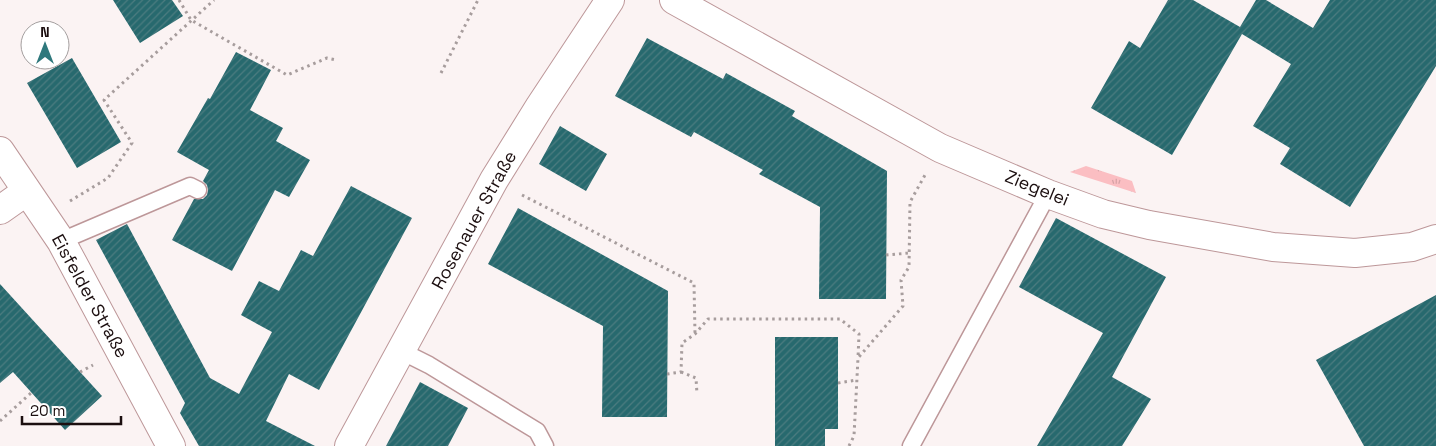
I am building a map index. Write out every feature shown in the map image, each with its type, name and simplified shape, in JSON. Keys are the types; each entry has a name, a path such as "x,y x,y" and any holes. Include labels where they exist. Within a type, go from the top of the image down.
{"street":[{"name":"Rosenauer Straße","path":"349,446 494,180 610,0"},
{"name":"Ziegelei","path":"674,0 940,148 1048,194 1103,214 1140,223 1273,247 1355,253 1412,247 1436,239"},
{"name":"Eisfelder Straße","path":"0,151 61,241 171,446"},
{"path":"0,210 27,191"}],"lane":[{"path":"61,241 190,186 198,190"},
{"path":"911,446 1048,194"},
{"path":"401,351 430,365 537,431 545,446"}],"path":[{"path":"179,0 191,20 286,75 327,58 336,60"},
{"path":"44,217 108,178 132,143 104,100 214,0"},
{"path":"441,73 478,0"},
{"path":"858,358 903,306 901,280 909,267 910,202 940,148"},
{"path":"494,180 694,283 695,334"},
{"path":"886,255 909,253"},
{"path":"681,372 682,343 695,334 708,319 840,319 859,334 854,436 849,446"},
{"path":"80,372 95,364"},
{"path":"667,374 681,372 696,378 697,394"},
{"path":"838,383 857,380"},
{"path":"0,421 31,393"}],"green space":[{"path":"1086,166 1132,181 1136,193 1070,172"}],"building":[{"path":"113,0 172,0 183,16 140,43"},
{"path":"1168,0 1193,0 1240,27 1256,0 1266,0 1313,28 1330,0 1436,0 1436,66 1350,207 1280,164 1290,148 1253,126 1291,64 1242,34 1172,155 1091,108 1129,41 1140,48"},
{"path":"647,38 723,79 726,73 795,111 792,116 887,171 886,299 819,299 820,207 759,174 763,170 694,132 691,137 615,96"},
{"path":"236,52 271,70 250,110 283,128 276,141 310,160 289,197 275,190 232,271 172,240 194,199 203,199 207,195 208,190 207,185 203,181 209,170 177,152"},
{"path":"72,58 121,142 77,168 27,83 50,70 70,70 70,59"},
{"path":"560,126 607,154 586,191 539,164"},
{"path":"351,186 412,218 319,390 289,374 266,421 315,446 199,446 180,413 185,403 96,240 127,224 210,378 239,394 272,332 241,315 259,281 279,291 301,250 313,256"},
{"path":"518,208 668,291 667,417 602,417 603,326 488,264"},
{"path":"1056,218 1166,277 1112,377 1151,399 1122,446 1037,446 1103,333 1019,287"},
{"path":"0,284 102,396 65,430 13,372 0,383"},
{"path":"1436,295 1436,446 1364,446 1316,360"},
{"path":"775,337 838,337 838,429 825,429 825,446 775,446"},
{"path":"420,382 468,408 448,446 386,446"}]}
